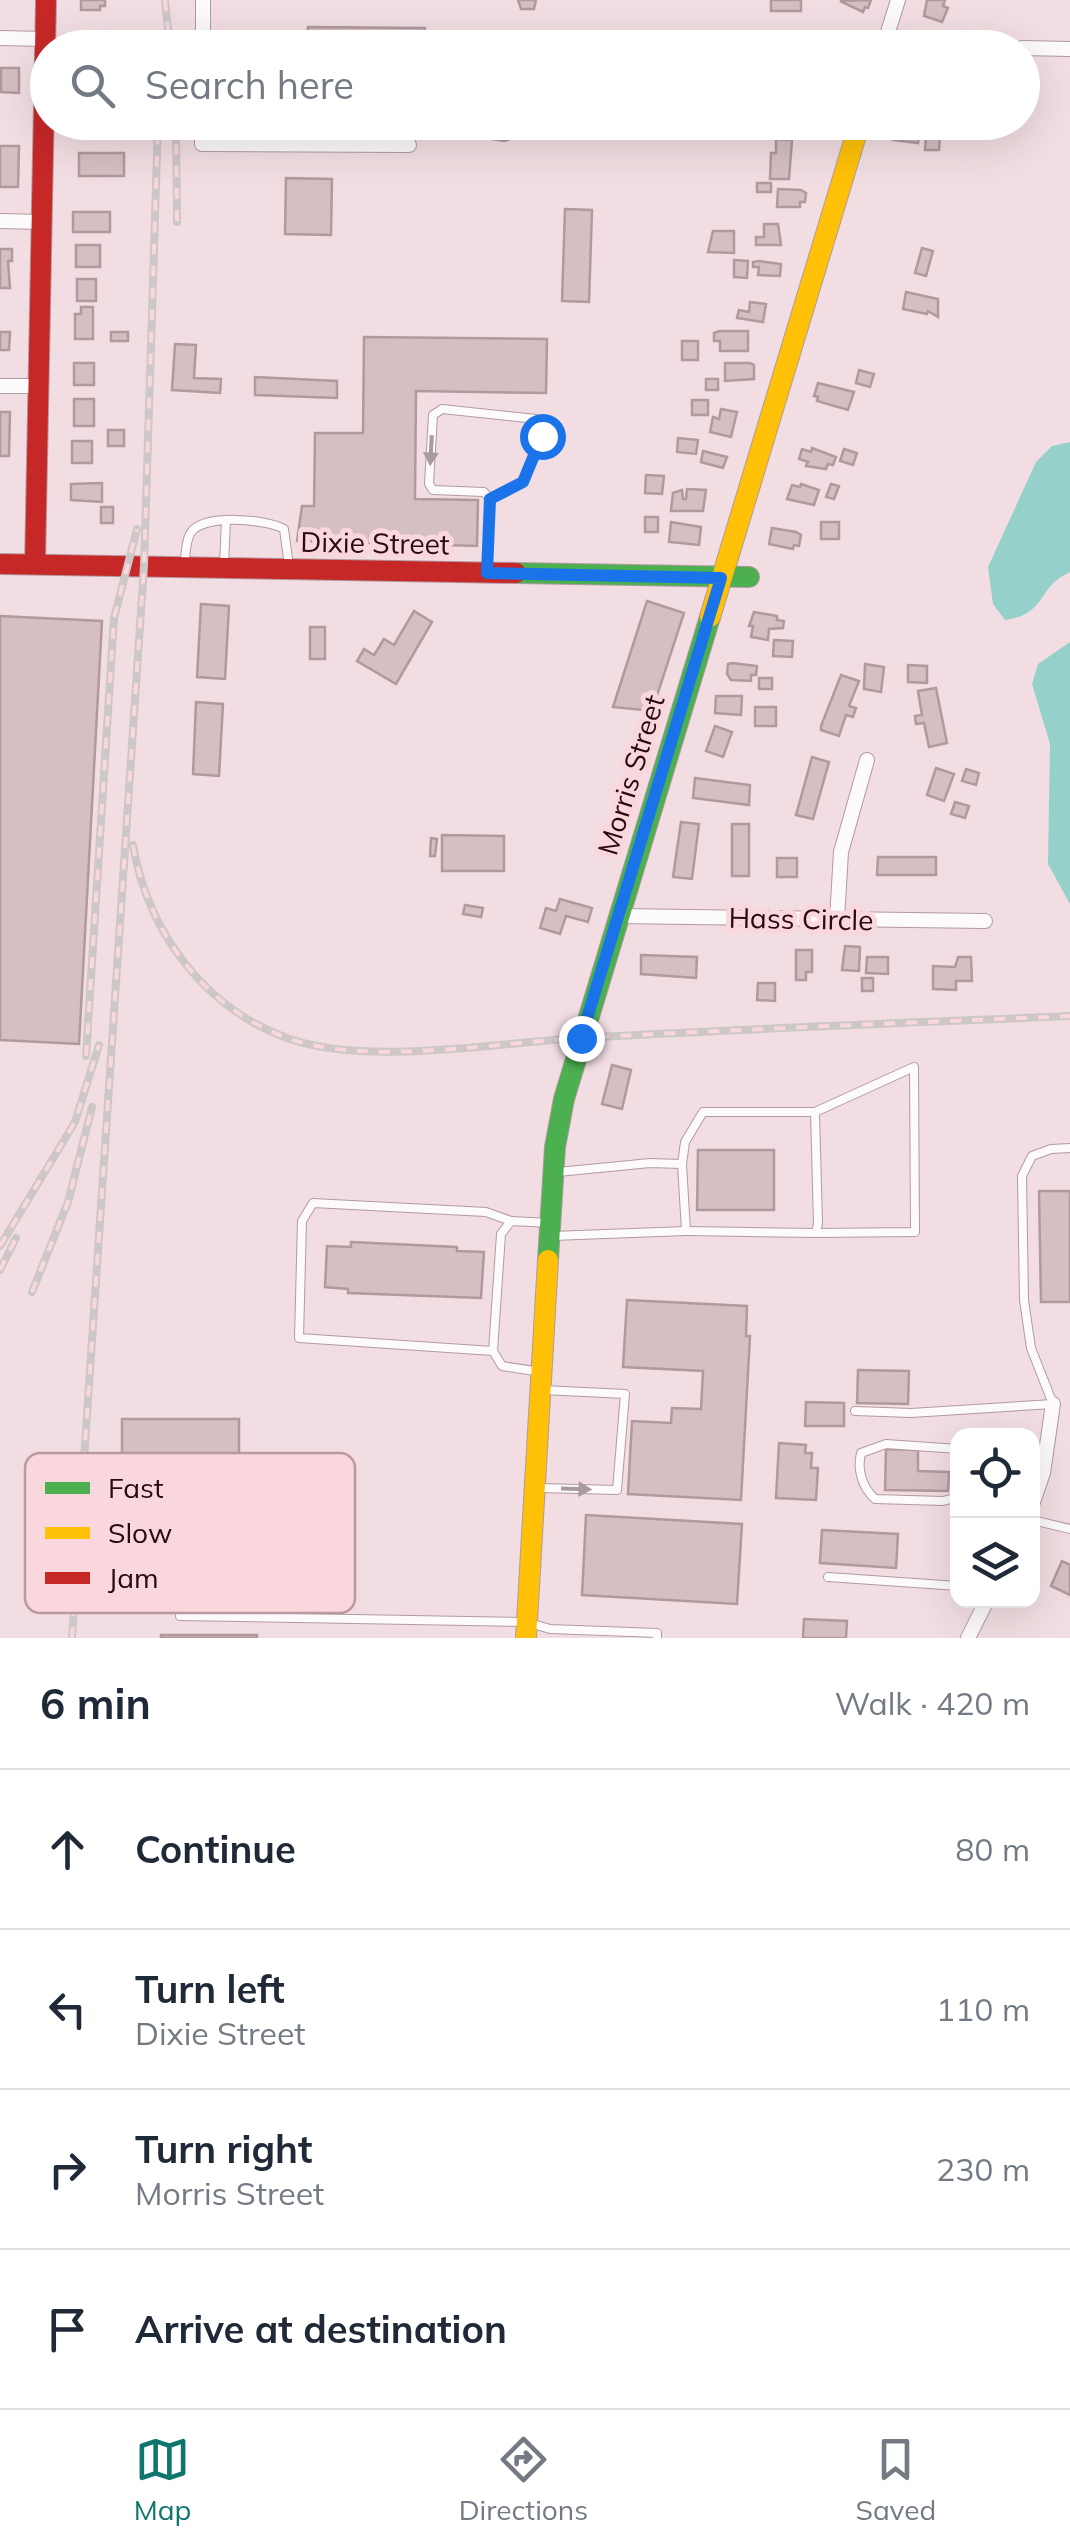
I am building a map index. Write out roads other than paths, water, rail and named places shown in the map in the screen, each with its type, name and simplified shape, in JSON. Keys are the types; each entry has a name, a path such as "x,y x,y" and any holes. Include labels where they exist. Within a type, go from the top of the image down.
{"street":[{"path":"45,30 46,0"},
{"path":"203,0 203,30"},
{"path":"889,30 898,0"},
{"path":"0,38 30,39"},
{"path":"1040,48 1070,49"},
{"path":"36,564 43,140"},
{"path":"202,140 202,144 409,145"},
{"name":"Morris Street","path":"526,1630 553,1173 564,1098 616,916 855,140"},
{"path":"0,221 42,222"},
{"path":"0,386 39,386"},
{"name":"Dixie Street","path":"0,564 749,577"},
{"path":"837,920 840,857 868,760"},
{"name":"Hass Circle","path":"616,916 985,921"},
{"path":"1040,1468 1053,1404"},
{"path":"968,1638 982,1608"}],"lane":[{"path":"487,573 490,499 484,492 434,490 430,484 433,415 442,409 536,419 540,425 542,436 523,482 490,499"},
{"path":"184,567 189,535 197,526 226,520 276,525 284,530 290,569"},
{"path":"224,568 226,520"},
{"path":"493,1351 299,1338 302,1221 313,1203 486,1212 550,1229 816,1233 915,1232 914,1067 816,1112 704,1112 685,1142 682,1164 686,1231"},
{"path":"816,1112 816,1233"},
{"path":"855,1411 911,1413 1053,1404 1031,1348 1024,1300 1022,1176 1032,1156 1070,1148"},
{"path":"553,1173 650,1163 682,1164"},
{"path":"511,1221 500,1234 493,1351 502,1366 541,1381 624,1394 616,1490 534,1488"},
{"path":"950,1448 886,1444 860,1453 858,1466 867,1492 875,1499 950,1499"},
{"path":"1040,1522 1070,1529"},
{"path":"828,1577 950,1585"},
{"path":"180,1616 658,1634 657,1638"}],"water":[{"path":"1070,442 1070,572 1059,578 1029,612 1005,620 993,604 988,567 1036,462 1052,446"},
{"path":"1070,642 1070,904 1048,864 1050,744 1032,684 1038,664"}],"railway":[{"path":"165,0 168,30"},
{"path":"84,1453 144,566 157,140"},
{"path":"176,140 177,222"},
{"path":"86,1056 114,618 137,529"},
{"path":"133,845 152,909 167,938 208,989 262,1027 324,1047 395,1052 579,1038 1070,1016"},
{"path":"0,1246 75,1122 99,1045"},
{"path":"32,1292 68,1202 92,1107"},
{"path":"0,1270 16,1238"},
{"path":"72,1638 74,1613"}]}
